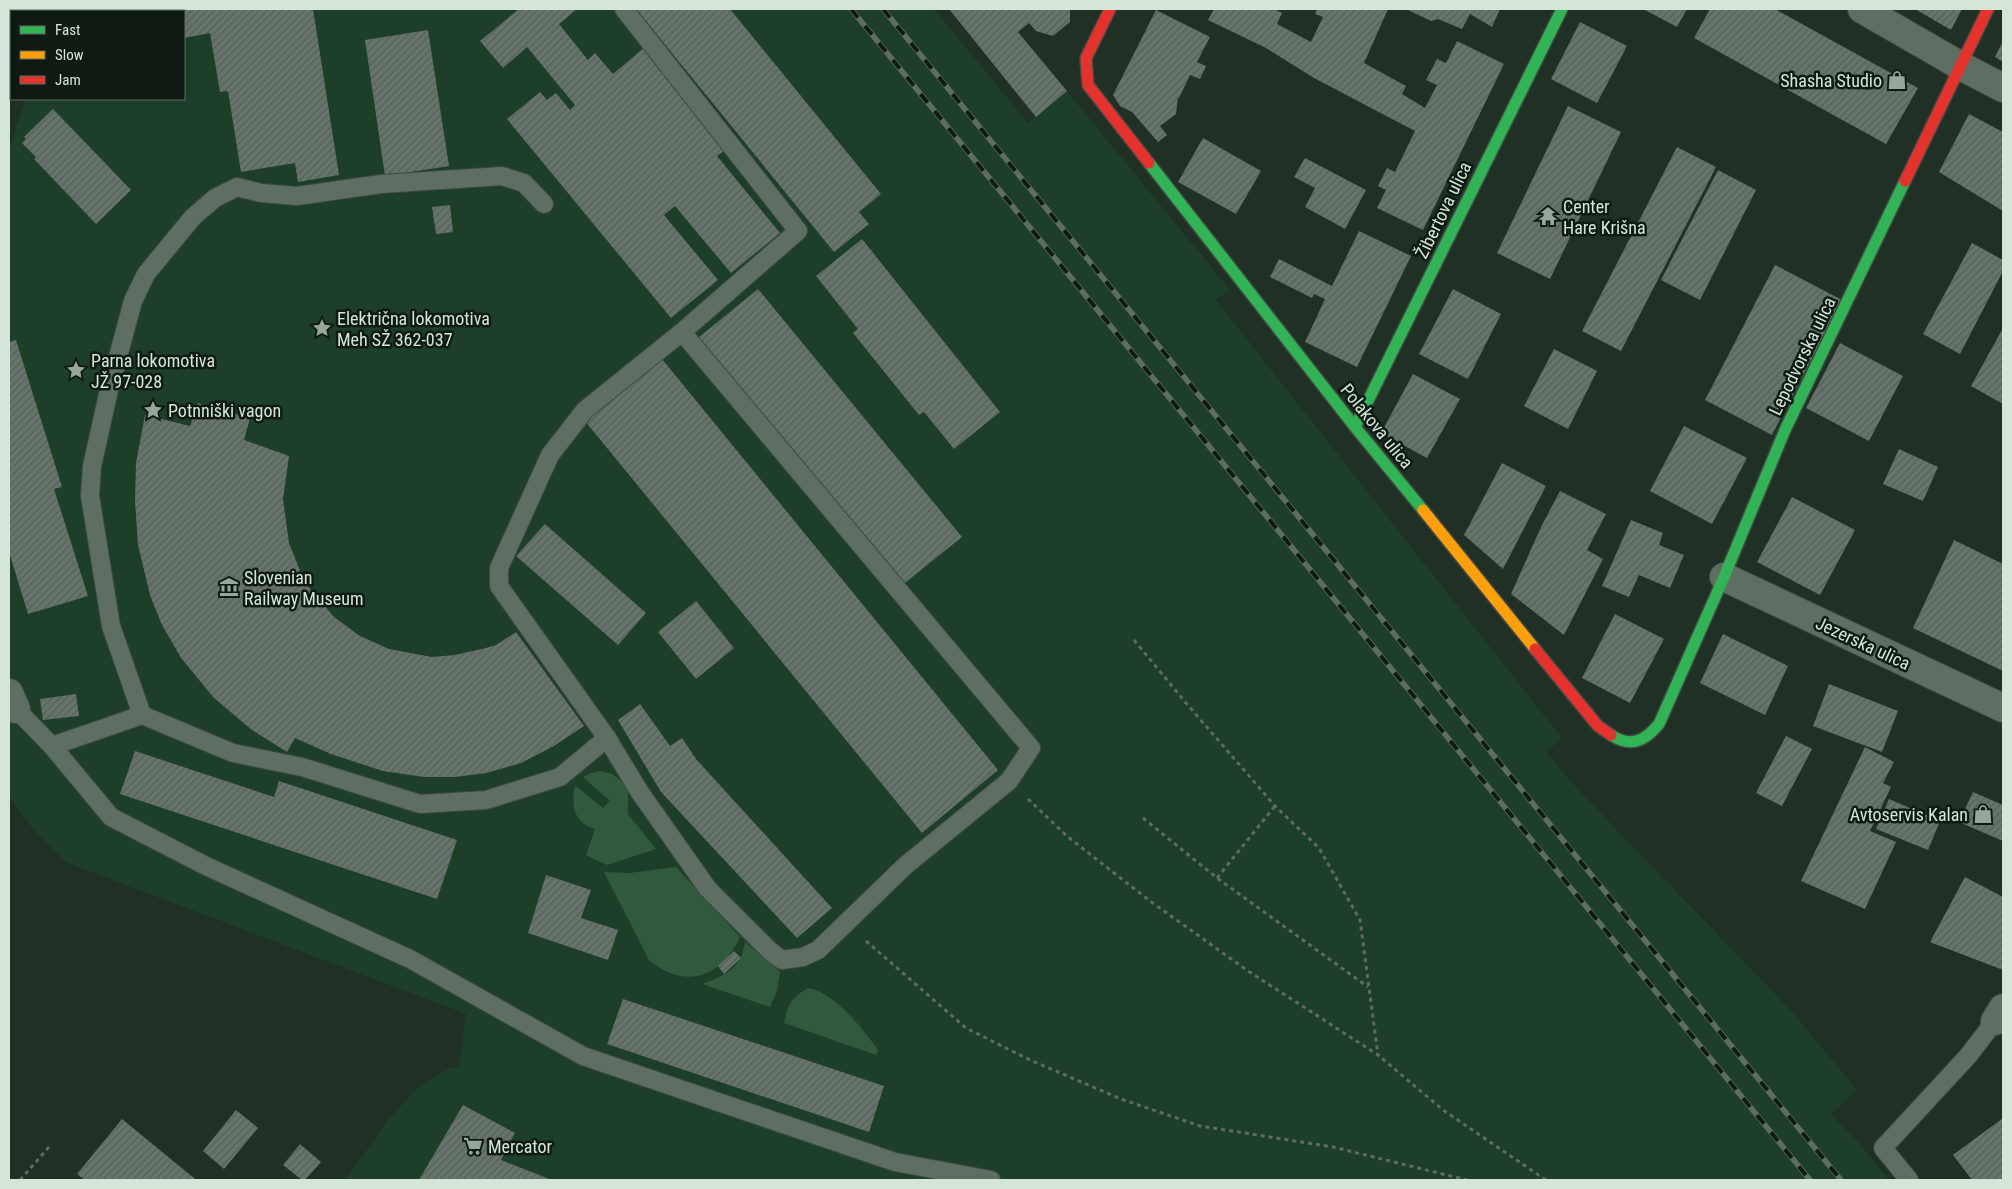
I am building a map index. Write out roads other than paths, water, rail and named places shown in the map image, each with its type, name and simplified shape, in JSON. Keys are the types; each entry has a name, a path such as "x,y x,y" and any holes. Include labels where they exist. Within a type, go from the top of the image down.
{"street":[{"name":"Polakova ulica","path":"1110,9 1086,58 1088,85 1355,427 1598,726 1619,742 1636,743 1650,736 1659,724"},
{"name":"Žibertova ulica","path":"1355,427 1562,9"},
{"path":"1862,9 2003,88"},
{"name":"Lepodvorska ulica","path":"1659,724 1724,577 1785,430 1988,9"},
{"name":"Jezerska ulica","path":"1724,577 2003,708"}],"lane":[{"path":"624,9 798,231 682,332 585,410 550,455 498,568 499,586 607,738 639,791 708,889 770,951 782,960 803,957 818,950 906,865 1009,781 1031,748 682,332"},
{"path":"142,715 111,626 90,496 92,466 109,390 133,301 146,274 174,238 192,216 215,198 237,187 261,193 297,196 381,184 502,176 524,182 544,204"},
{"path":"12,701 111,818 206,866 410,959 583,1056 895,1162 991,1180"},
{"path":"52,746 142,715 233,753 302,767 420,804 486,800 560,778 607,738"},
{"path":"1909,1180 1883,1148 1968,1056 1999,1014"}],"railway":[{"path":"851,9 1810,1180"},
{"path":"883,9 1841,1180"}],"place":[{"name":"Shasha Studio","path":"1897,80"},
{"name":"Center Hare Krišna","path":"1548,216"},
{"name":"Električna lokomotiva Meh SŽ 362-037","path":"322,328"},
{"name":"Parna lokomotiva JŽ 97-028","path":"76,370"},
{"name":"Potnniški vagon","path":"153,410"},
{"name":"Slovenian Railway Museum","path":"229,587"},
{"name":"Avtoservis Kalan","path":"1983,814"},
{"name":"Mercator","path":"473,1146"}]}
